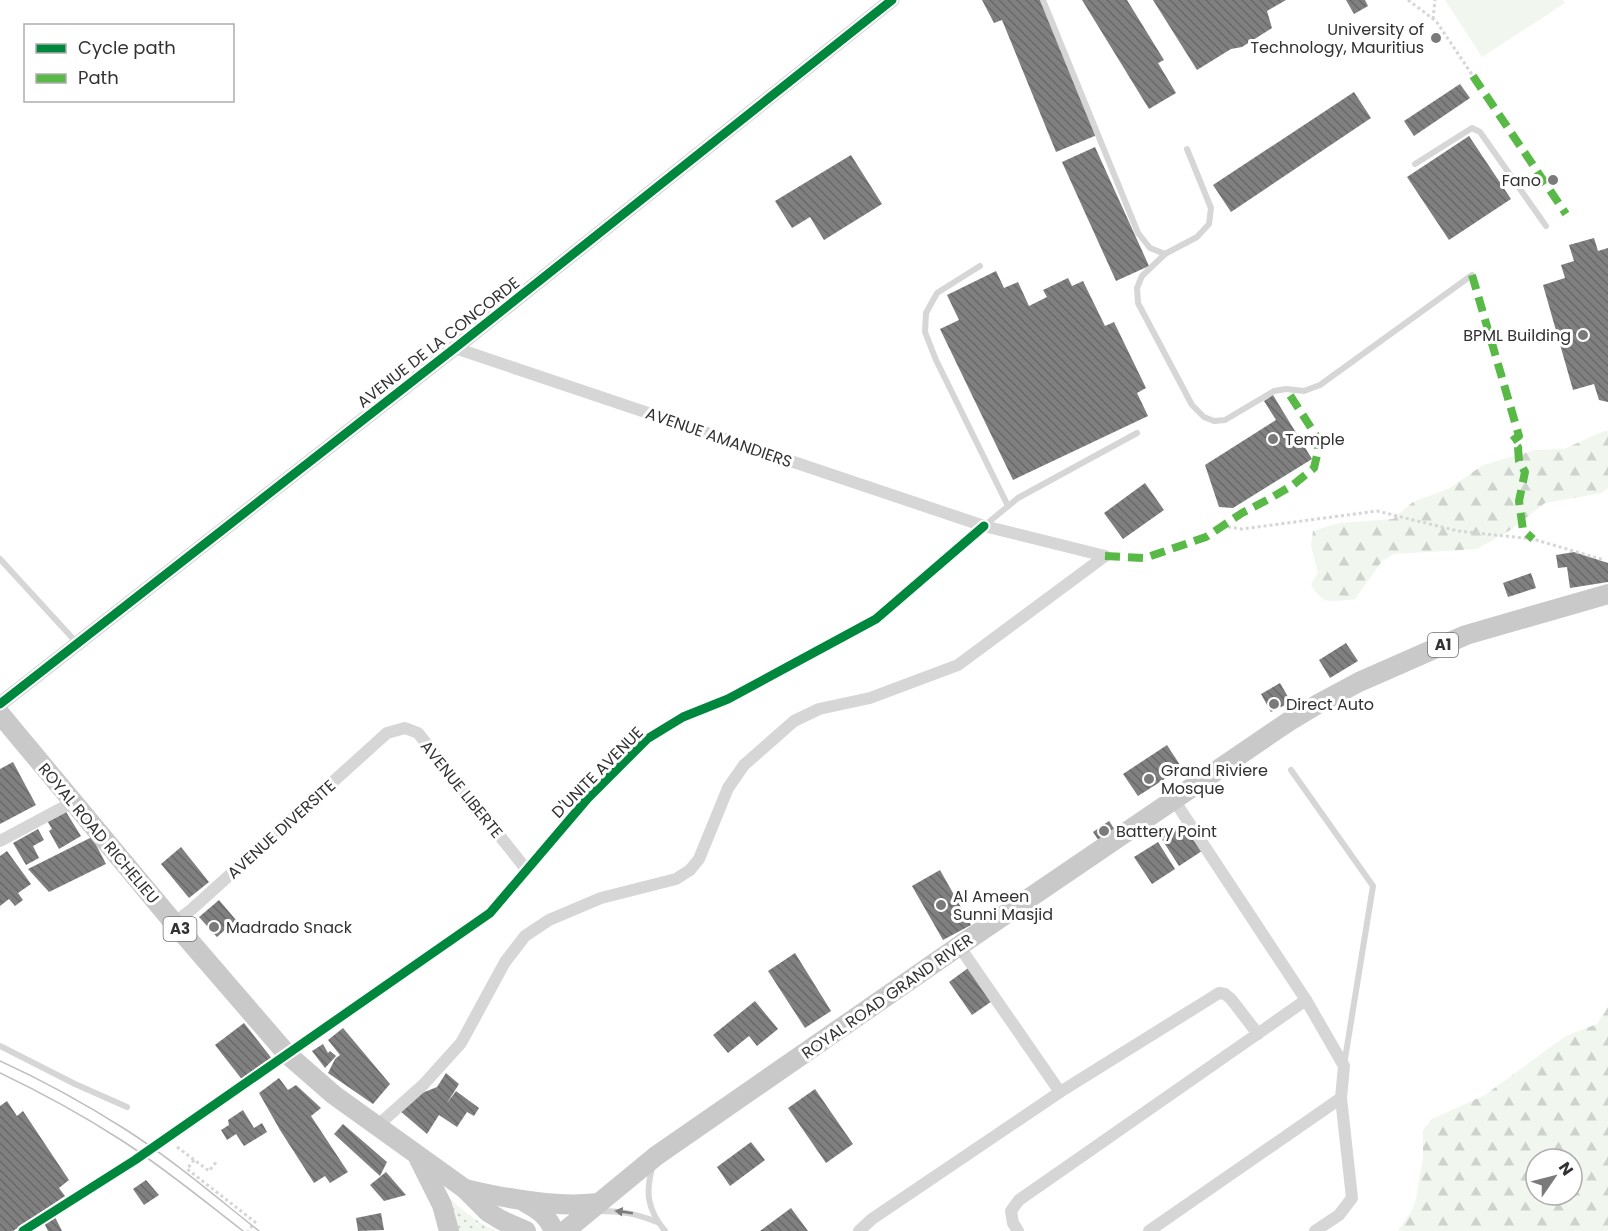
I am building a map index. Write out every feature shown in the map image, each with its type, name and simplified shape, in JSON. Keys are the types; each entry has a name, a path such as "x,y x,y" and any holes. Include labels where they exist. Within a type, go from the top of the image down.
{"main road":[{"name":"ROYAL ROAD GRAND RIVER","path":"565,1231 656,1156 1288,722 1388,668 1466,635 1608,594"},
{"name":"ROYAL ROAD RICHELIEU","path":"0,714 174,923 287,1054 334,1095 377,1126"},
{"name":"A3","path":"377,1126 465,1189 488,1212 526,1231"},
{"name":"A3","path":"417,1155 442,1205 449,1231"},
{"name":"A3","path":"465,1189 521,1201 593,1207"},
{"name":"A3","path":"521,1201 543,1212 554,1231"}],"street":[{"name":"AVENUE DE LA CONCORDE","path":"0,704 455,348 892,0"},
{"name":"AVENUE AMANDIERS","path":"377,1126 423,1085 462,1043 505,962 525,936 549,920 601,898 676,879 690,870 699,859 728,788 744,765 794,721 819,709 870,698 958,665 1105,556 984,526 455,348"},
{"name":"D'UNITE AVENUE","path":"23,1231 135,1160 490,913 588,798 646,740 683,717 728,699 876,619 984,526"},
{"name":"AVENUE LIBERTE","path":"387,733 405,728 418,733 526,869"},
{"name":"AVENUE DIVERSITE","path":"174,923 387,733"},
{"path":"1174,800 1306,1000 1344,1066 1341,1098 1352,1198 1339,1215 1315,1231"},
{"path":"0,841 73,802"},
{"path":"959,946 1060,1092"},
{"path":"859,1231 872,1219 1060,1092 1219,993 1231,999 1258,1034"},
{"path":"1018,1231 1013,1223 1011,1211 1019,1200 1306,1000"},
{"path":"1149,1231 1341,1098"}],"lane":[{"path":"1043,0 1138,233 1150,248 1165,254"},
{"path":"1415,164 1472,128 1480,132 1546,226"},
{"path":"1187,149 1210,208 1209,224 1197,237 1165,254 1142,276 1137,288 1138,303 1192,405 1204,417 1214,421 1225,420 1274,391 1286,389 1304,391 1320,386 1472,275"},
{"path":"980,266 937,293 926,313 925,332 936,360 1008,506"},
{"path":"984,526 1018,498 1137,434"},
{"path":"0,559 77,644"},
{"path":"1291,770 1373,886 1344,1066"},
{"path":"0,1046 127,1107"},
{"path":"656,1156 648,1192 650,1206 665,1231"},
{"path":"593,1207 637,1214 658,1222"}],"path":[{"path":"1408,0 1436,21 1473,76"},
{"path":"1433,19 1435,0"},
{"path":"1222,526 1242,529 1377,510 1458,531 1533,539 1604,560"},
{"path":"187,1154 209,1171 216,1161"},
{"path":"194,1160 187,1169 260,1225"},
{"path":"248,1231 255,1222"}],"green space":[{"path":"1445,0 1563,0 1565,3 1482,57"},
{"path":"1608,431 1608,488 1602,493 1545,503 1512,529 1477,549 1394,554 1382,561 1355,599 1329,601 1320,596 1311,584 1318,573 1311,546 1313,531 1339,523 1393,519 1413,502 1450,488 1483,465 1535,450 1564,449"},
{"path":"1608,1007 1608,1231 1398,1231 1411,1212 1416,1199 1423,1158 1423,1130 1432,1119 1485,1095 1566,1036 1597,1024"},
{"path":"446,1195 476,1220 497,1231 453,1231"}],"building":[{"path":"982,0 1043,0 1097,135 1056,152 1002,20 994,23"},
{"path":"1082,0 1127,0 1164,60 1158,63 1176,93 1149,109"},
{"path":"1153,0 1286,0 1267,11 1272,28 1242,47 1231,49 1197,70"},
{"path":"1346,0 1365,0 1368,6 1354,14"},
{"path":"1460,84 1470,98 1414,136 1404,121"},
{"path":"1354,92 1371,118 1231,212 1213,185"},
{"path":"1469,136 1511,199 1449,240 1407,177"},
{"path":"1095,147 1149,266 1116,281 1062,162"},
{"path":"851,155 882,204 824,240 810,217 792,228 775,201"},
{"name":"BPML Building","path":"1594,238 1598,251 1608,248 1608,402 1599,400 1594,384 1573,390 1543,285 1565,278 1561,265 1574,261 1569,245"},
{"path":"996,271 1004,288 1018,282 1029,306 1047,297 1043,290 1068,278 1072,286 1083,281 1105,326 1114,322 1146,388 1137,393 1148,416 1013,480 940,329 959,320 947,295"},
{"name":"Temple","path":"1273,395 1312,459 1233,508 1219,507 1205,465 1276,420 1264,401"},
{"path":"1145,483 1164,510 1123,539 1104,513"},
{"path":"1574,552 1608,563 1608,582 1570,588 1567,567 1558,568 1556,555"},
{"path":"1531,573 1536,588 1508,597 1503,583"},
{"path":"1346,643 1358,661 1330,678 1319,660"},
{"path":"1280,683 1291,702 1271,712 1261,694"},
{"path":"1167,745 1182,768 1138,796 1123,774"},
{"path":"13,762 36,805 0,824 0,769"},
{"path":"63,807 81,836 59,849 49,831 52,829 45,817"},
{"name":"Battery Point","path":"1109,821 1115,830 1099,841 1093,832"},
{"path":"1184,823 1202,851 1179,866 1161,838"},
{"path":"38,829 44,840 33,846 39,858 26,865 13,843"},
{"path":"92,837 106,864 49,892 28,869"},
{"path":"1158,842 1175,869 1152,884 1134,857"},
{"path":"181,847 209,882 189,898 161,864"},
{"path":"7,851 31,884 18,893 23,900 15,906 9,899 0,906 0,856"},
{"name":"Al Ameen Sunni Masjid","path":"940,870 971,925 943,940 912,886"},
{"path":"219,900 236,920 217,937 199,917"},
{"path":"795,953 831,1011 805,1028 768,971"},
{"path":"975,963 998,997 972,1015 949,982"},
{"path":"755,1001 778,1029 757,1046 749,1036 728,1053 713,1035"},
{"path":"244,1023 273,1060 244,1082 215,1045"},
{"path":"343,1028 390,1084 373,1104 328,1073 335,1059 340,1055 328,1040"},
{"path":"323,1044 328,1053 330,1051 336,1056 325,1068 312,1051"},
{"path":"446,1073 459,1084 447,1103 456,1091 479,1108 474,1116 467,1112 457,1127 439,1115 427,1134 399,1110 422,1093 437,1087"},
{"path":"279,1078 288,1090 296,1085 321,1108 311,1116 348,1172 330,1183 325,1176 314,1183 259,1093"},
{"path":"815,1089 853,1144 826,1163 788,1108"},
{"path":"7,1101 17,1116 23,1111 69,1180 59,1188 65,1196 13,1231 0,1231 0,1106"},
{"path":"243,1110 254,1128 262,1123 267,1132 244,1146 236,1134 227,1140 221,1130 229,1125 228,1120"},
{"path":"343,1124 387,1162 380,1176 334,1134"},
{"path":"751,1142 765,1160 730,1186 717,1167"},
{"path":"386,1172 406,1195 384,1201 370,1185"},
{"path":"146,1180 159,1195 144,1205 133,1189"},
{"path":"791,1208 808,1231 760,1231"},
{"path":"381,1213 384,1230 358,1231 356,1218"},
{"path":"55,1217 62,1231 48,1231 44,1223"}],"tram line":[{"path":"0,1061 65,1094 128,1131 259,1231"},
{"path":"0,1073 62,1105 121,1140 168,1172 243,1231"}],"marked path":[{"path":"1473,76 1566,214"},
{"path":"1472,275 1519,436 1512,441 1518,447 1519,461 1525,472 1519,501 1523,530 1533,539"},
{"path":"1105,556 1145,558 1206,537 1242,513 1293,485 1314,468 1318,451 1317,437 1286,389"}],"cycle path":[{"path":"0,704 455,348 892,0"},
{"path":"23,1231 135,1160 490,913 588,798 647,739 683,717 728,699 876,619 984,526"}],"place":[{"name":"University of Technology, Mauritius","path":"1436,38"},
{"name":"Fano","path":"1553,180"},
{"name":"BPML Building","path":"1583,335"},
{"name":"Temple","path":"1273,439"},
{"name":"Direct Auto","path":"1274,704"},
{"name":"Grand Riviere Mosque","path":"1149,779"},
{"name":"Battery Point","path":"1104,831"},
{"name":"Al Ameen Sunni Masjid","path":"941,905"},
{"name":"Madrado Snack","path":"214,927"}]}
